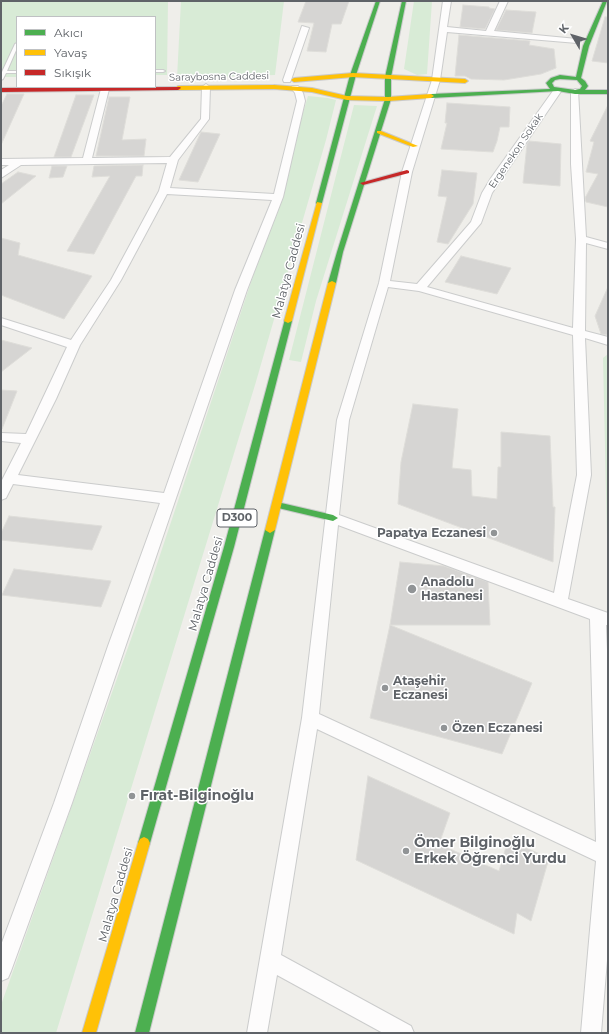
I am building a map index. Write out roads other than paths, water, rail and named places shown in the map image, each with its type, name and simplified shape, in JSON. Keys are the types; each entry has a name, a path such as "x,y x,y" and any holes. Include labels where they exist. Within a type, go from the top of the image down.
{"main road":[{"name":"Malatya Caddesi","path":"89,1033 229,547 353,75 378,1"},
{"name":"D300","path":"142,1033 340,252 379,132 388,99 388,77 404,1"},
{"path":"579,80 586,46 604,1"},
{"path":"557,90 549,83 553,79 565,73 579,80 586,86 577,92"},
{"name":"Saraybosna Caddesi","path":"156,88 274,86 353,75 477,81"},
{"path":"538,80 553,79"},
{"path":"579,80 608,85"},
{"name":"Saraybosna Caddesi","path":"156,82 291,84 347,98 388,99 439,94 557,90 577,92 608,92"},
{"path":"1,84 16,84"},
{"name":"Saraybosna Caddesi","path":"1,90 156,88"},
{"path":"379,132 415,146"},
{"path":"363,183 407,172"},
{"path":"277,505 333,518"}],"street":[{"path":"257,1033 310,718 343,420 384,283 407,172 436,80 447,1"},
{"path":"489,33 504,1"},
{"path":"1,970 63,803 116,646 242,290 278,197 301,101 299,93 291,84 305,28"},
{"path":"444,29 577,42"},
{"path":"1,496 30,439 74,345 116,280 164,190 173,160 205,119 206,87"},
{"path":"87,162 105,89"},
{"name":"Ergenekon Sokak","path":"420,288 476,223 487,193 496,178 557,90"},
{"path":"560,602 584,475 579,333 581,239 576,164 577,92"},
{"path":"1,162 173,160"},
{"path":"1,175 17,163"},
{"path":"164,190 278,197"},
{"path":"581,239 608,246"},
{"path":"384,283 420,288 608,341"},
{"path":"1,321 74,345"},
{"path":"1,437 30,439"},
{"path":"9,479 169,499"},
{"path":"333,518 603,618 607,856 591,1033"},
{"path":"310,718 607,856"},
{"path":"270,960 404,1033"}],"lane":[{"path":"1,78 16,46"},
{"path":"156,71 163,71"},
{"path":"4,72 16,72"}],"place":[{"name":"Papatya Eczanesi","path":"494,533"},
{"name":"Anadolu Hastanesi","path":"412,589"},
{"name":"Ataşehir Eczanesi","path":"385,688"},
{"name":"Özen Eczanesi","path":"444,728"},
{"name":"Fırat-Bilginoğlu","path":"132,796"},
{"name":"Ömer Bilginoğlu Erkek Öğrenci Yurdu","path":"406,851"}]}
